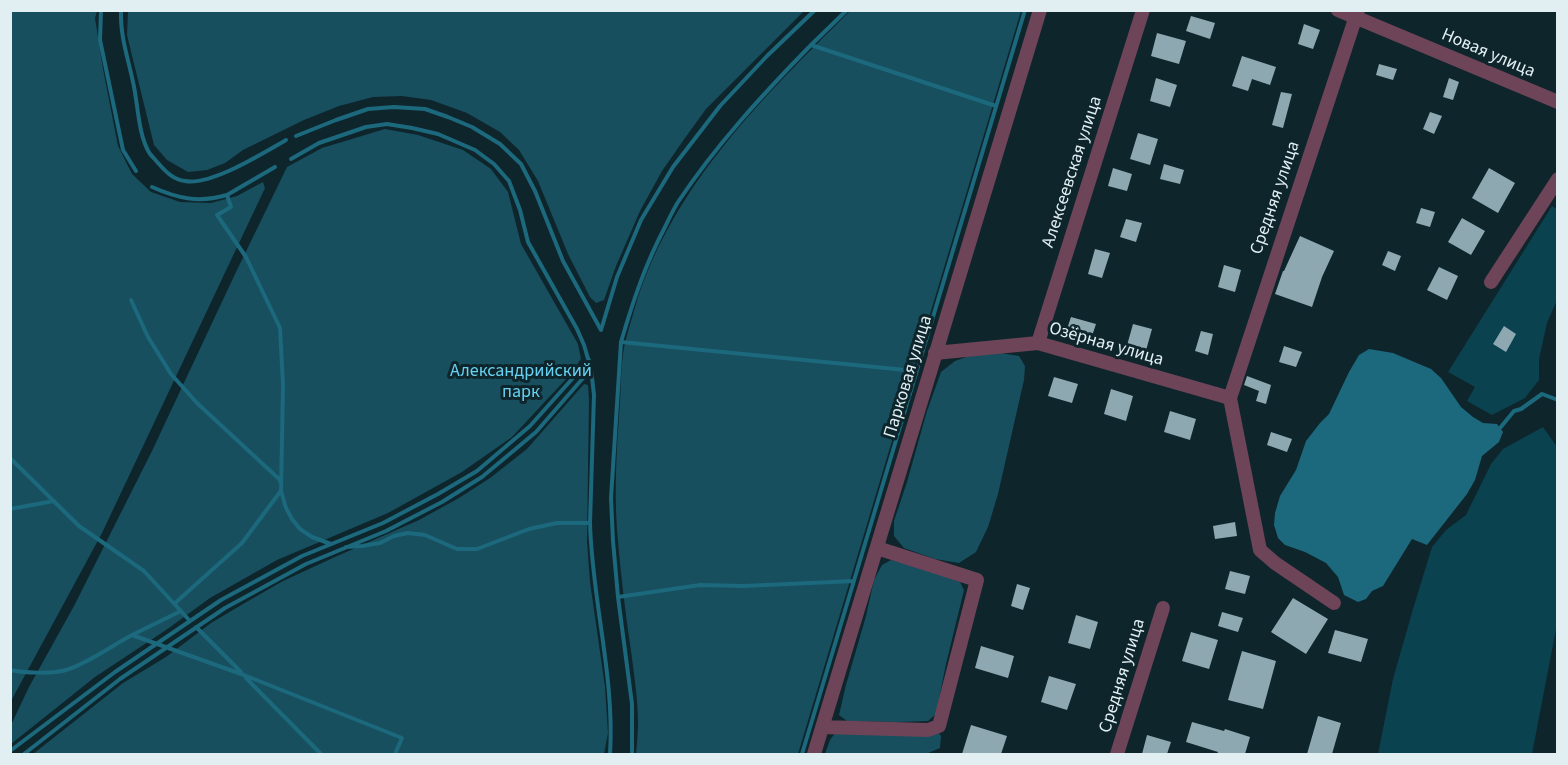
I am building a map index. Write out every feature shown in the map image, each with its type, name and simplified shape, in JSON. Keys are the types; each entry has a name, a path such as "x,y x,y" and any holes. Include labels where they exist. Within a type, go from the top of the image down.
{"street":[{"name":"Парковая улица","path":"814,754 1040,10"},
{"name":"Алексеевская улица","path":"1038,344 1143,10"},
{"name":"Новая улица","path":"1338,10 1357,14 1557,102"},
{"name":"Средняя улица","path":"1230,398 1357,14"},
{"path":"1491,282 1553,196 1557,179"},
{"name":"Озёрная улица","path":"935,353 1038,344 1230,398"},
{"path":"1230,398 1260,550 1275,563 1334,603"},
{"path":"822,727 928,730 939,726 977,580 878,548"},
{"name":"Средняя улица","path":"1117,754 1163,608"}],"shaded area":[{"path":"1552,206 1557,209 1557,300 1547,323 1539,359 1539,380 1525,398 1492,415 1467,401 1475,387 1448,372"},
{"path":"1369,349 1393,353 1431,369 1441,378 1461,407 1483,423 1497,424 1503,432 1499,442 1482,456 1475,480 1467,494 1427,545 1412,539 1383,586 1358,602 1344,595 1338,577 1326,563 1285,545 1278,538 1274,525 1280,496 1296,470 1306,441 1329,414 1359,355"},
{"path":"1543,427 1557,447 1557,624 1532,754 1378,754 1393,679 1432,547 1446,530 1466,515 1491,464 1503,449"}],"green space":[{"path":"11,10 97,11 95,18 118,146 132,174 151,192 180,202 211,203 237,196 263,182 265,188 102,533 11,701"},
{"path":"128,10 804,11 706,109 685,138 662,171 640,211 604,300 596,303 590,297 568,254 538,181 519,150 500,132 467,113 431,100 402,96 373,97 339,106 304,120 243,150 225,163 207,170 188,172 167,160 154,145 127,35"},
{"path":"851,10 1021,11 798,754 636,754 638,727 635,678 621,575 616,497 624,348 636,304 652,261 697,181 754,109"},
{"name":"Александрийский парк","path":"385,129 418,135 463,150 491,169 508,192 521,244 578,344 581,359 567,378 512,437 462,472 388,513 277,560 210,598 95,677 11,744 11,725 29,687 74,606 152,451 287,167 322,148"},
{"path":"1000,353 1019,356 1025,366 1024,380 998,494 988,527 976,552 959,563 935,559 904,548 894,536 894,521 941,372 955,361 972,355"},
{"path":"584,384 588,385 589,400 587,541 590,582 605,687 608,733 604,754 33,754 123,683 166,657 211,623 283,581 419,520 490,478 527,449"},
{"path":"891,560 918,566 960,582 964,590 936,714 928,721 847,721 839,715 874,580 882,565"},
{"path":"938,732 941,736 940,748 926,754 825,754 835,733"}],"building":[{"path":"1191,16 1215,23 1210,39 1186,31"},
{"path":"1304,24 1320,30 1313,49 1298,44"},
{"path":"1157,33 1186,41 1179,64 1151,56"},
{"path":"1242,56 1276,67 1270,85 1252,79 1248,91 1232,86"},
{"path":"1379,64 1397,69 1393,80 1376,75"},
{"path":"1156,78 1177,85 1170,107 1150,101"},
{"path":"1449,78 1459,82 1453,100 1443,97"},
{"path":"1281,92 1292,94 1283,128 1272,125"},
{"path":"1430,112 1442,116 1434,134 1423,129"},
{"path":"1138,133 1158,139 1150,165 1130,159"},
{"path":"1164,164 1184,170 1180,184 1160,179"},
{"path":"1113,168 1132,174 1127,191 1108,186"},
{"path":"1489,168 1515,183 1498,213 1472,198"},
{"path":"1421,208 1435,212 1430,227 1416,223"},
{"path":"1462,218 1485,231 1471,255 1448,242"},
{"path":"1126,219 1142,223 1136,242 1120,237"},
{"path":"1300,236 1334,251 1312,307 1275,294"},
{"path":"1095,249 1110,253 1102,278 1088,274"},
{"path":"1388,251 1401,256 1395,271 1382,265"},
{"path":"1224,265 1241,270 1235,292 1218,287"},
{"path":"1439,267 1458,276 1447,300 1427,290"},
{"path":"1071,317 1096,324 1092,336 1067,329"},
{"path":"1133,324 1152,329 1145,354 1126,349"},
{"path":"1504,326 1516,334 1506,352 1493,344"},
{"path":"1201,331 1213,334 1208,355 1195,351"},
{"path":"1284,346 1302,352 1296,367 1279,362"},
{"path":"1247,376 1271,385 1266,404 1256,401 1259,391 1244,385"},
{"path":"1054,377 1078,384 1072,403 1048,396"},
{"path":"1111,389 1133,396 1126,421 1104,414"},
{"path":"1170,411 1196,419 1190,440 1164,432"},
{"path":"1271,432 1292,439 1287,452 1267,445"},
{"path":"1235,522 1237,536 1215,539 1213,526"},
{"path":"1230,571 1250,576 1245,594 1225,589"},
{"path":"1017,584 1030,588 1023,610 1011,606"},
{"path":"1293,598 1328,619 1306,654 1271,632"},
{"path":"1222,612 1243,618 1238,632 1218,626"},
{"path":"1076,615 1098,622 1090,649 1068,643"},
{"path":"1335,630 1368,639 1361,662 1328,653"},
{"path":"1191,632 1218,640 1209,669 1182,661"},
{"path":"981,646 1014,656 1008,678 975,668"},
{"path":"1242,651 1276,661 1263,709 1228,700"},
{"path":"1049,676 1076,684 1067,710 1041,702"},
{"path":"1318,716 1341,723 1332,754 1307,754"},
{"path":"1192,722 1250,737 1245,754 1217,754 1218,752 1186,742"},
{"path":"971,725 1007,736 1001,754 962,754"},
{"path":"1147,735 1171,742 1167,754 1142,754"}],"waterway":[{"path":"101,10 100,40 123,150 136,171"},
{"path":"121,10 123,38 143,138 150,154 170,175 185,181 209,179 251,160 286,140"},
{"path":"296,136 368,109 394,107 425,109 448,117 472,127 500,144 521,164 535,191 563,261 601,330 617,277 641,220 673,167 720,106 815,10"},
{"path":"847,10 811,45 996,106"},
{"path":"802,754 1025,10"},
{"path":"811,45 741,120 678,202 645,269 621,342 916,371"},
{"path":"291,159 319,143 366,127 387,124 438,134 475,150 494,164 509,181 520,210 528,242 577,329 591,369 594,395 590,523 557,523 529,529 477,549 457,549 425,535 408,533 394,536 380,543 346,547"},
{"path":"275,167 227,195 231,207 217,215 246,257 280,328 283,385 281,491 286,508 300,529 312,537 331,544"},
{"path":"152,187 171,194 198,199 227,195"},
{"path":"131,300 148,337 171,374 197,403 280,481"},
{"path":"618,597 611,498 621,342"},
{"path":"10,751 115,672 221,600 302,556 383,523 477,471 530,426 589,360"},
{"path":"24,754 120,679 225,608 306,564 386,531 442,502 482,477 536,432 591,369"},
{"path":"1500,428 1514,411 1521,409 1542,394 1558,400"},
{"path":"10,458 79,526 144,571 190,621"},
{"path":"174,604 242,543 280,492"},
{"path":"10,509 54,501"},
{"path":"590,523 609,696 610,754"},
{"path":"632,754 632,704 618,597 700,585 744,586 854,581"},
{"path":"181,611 132,635 244,675 402,738 395,754"},
{"path":"196,627 241,672"},
{"path":"10,670 38,673 66,670 91,659 132,635"},
{"path":"246,678 321,754"}]}
